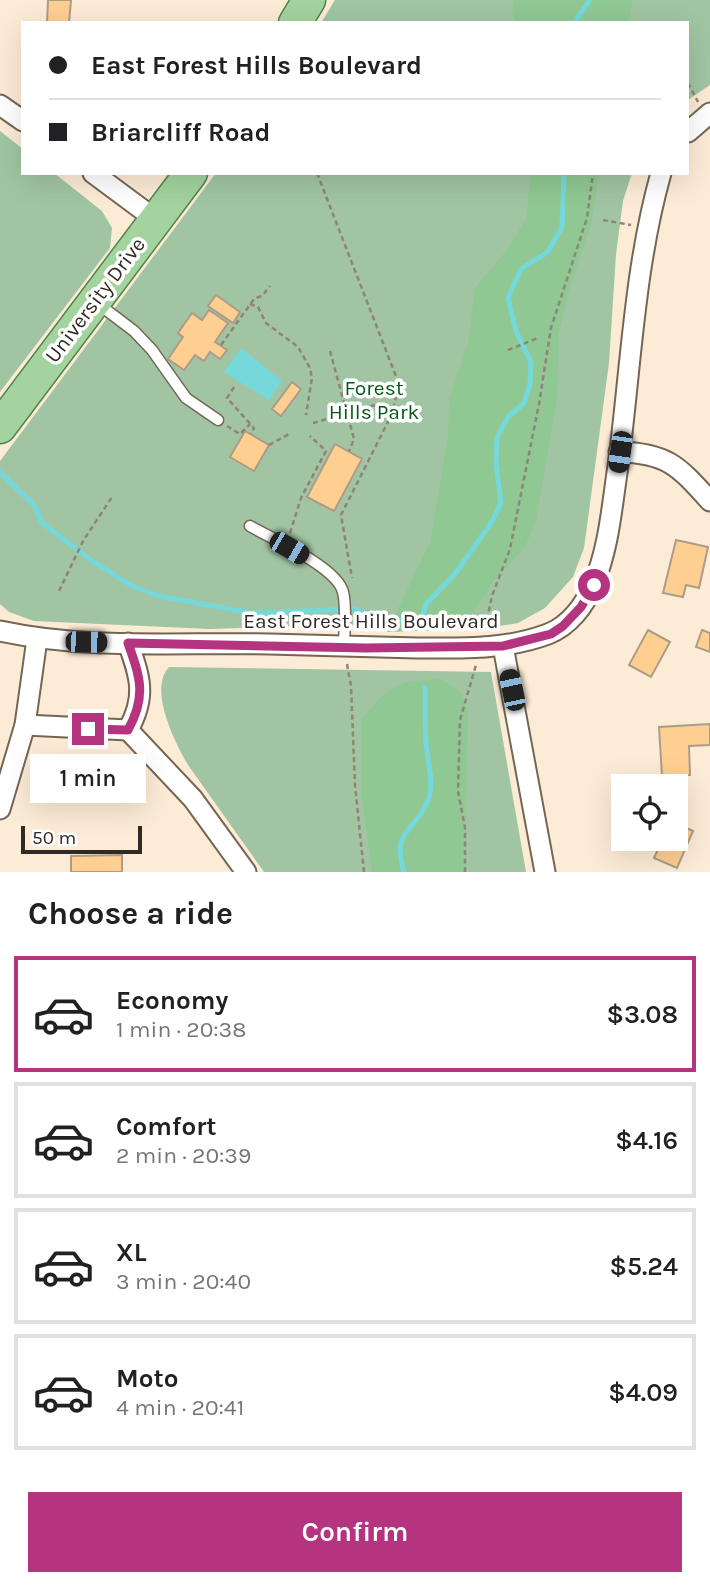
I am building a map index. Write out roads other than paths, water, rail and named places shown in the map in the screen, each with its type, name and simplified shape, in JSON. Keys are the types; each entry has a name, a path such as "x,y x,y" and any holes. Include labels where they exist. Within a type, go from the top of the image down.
{"main road":[{"path":"296,21 309,0"},
{"name":"University Drive","path":"0,427 189,175"}],"street":[{"path":"0,105 21,120"},
{"path":"689,131 710,113"},
{"path":"96,175 155,219"},
{"name":"East Forest Hills Boulevard","path":"0,631 37,639 128,643 481,648 503,646 551,634 563,626 581,607 594,585 604,551 620,452 633,323 648,229 661,175"},
{"path":"620,452 655,455 669,461 710,501"},
{"path":"0,809 25,725 37,639"},
{"path":"128,643 139,676 139,710 128,730"},
{"path":"503,646 545,872"},
{"path":"25,725 128,730 193,799 246,872"}],"lane":[{"path":"94,301 134,331 152,350 186,398 218,420"},
{"path":"250,526 338,581 343,592 344,647"}],"water":[{"path":"241,348 282,381 269,400 224,372"}],"waterway":[{"path":"575,21 590,0"},
{"path":"0,472 34,505 42,523 92,561 132,586 159,596 251,613 355,609 374,617 421,623 426,604 455,574 493,520 501,503 496,464 497,437 509,416 524,403 530,384 531,362 516,331 508,298 521,269 548,252 562,227 564,175"},
{"path":"404,872 400,848 402,840 426,805 430,792 425,687"}],"park label":[{"name":"Forest Hills Park","path":"374,400"}]}
